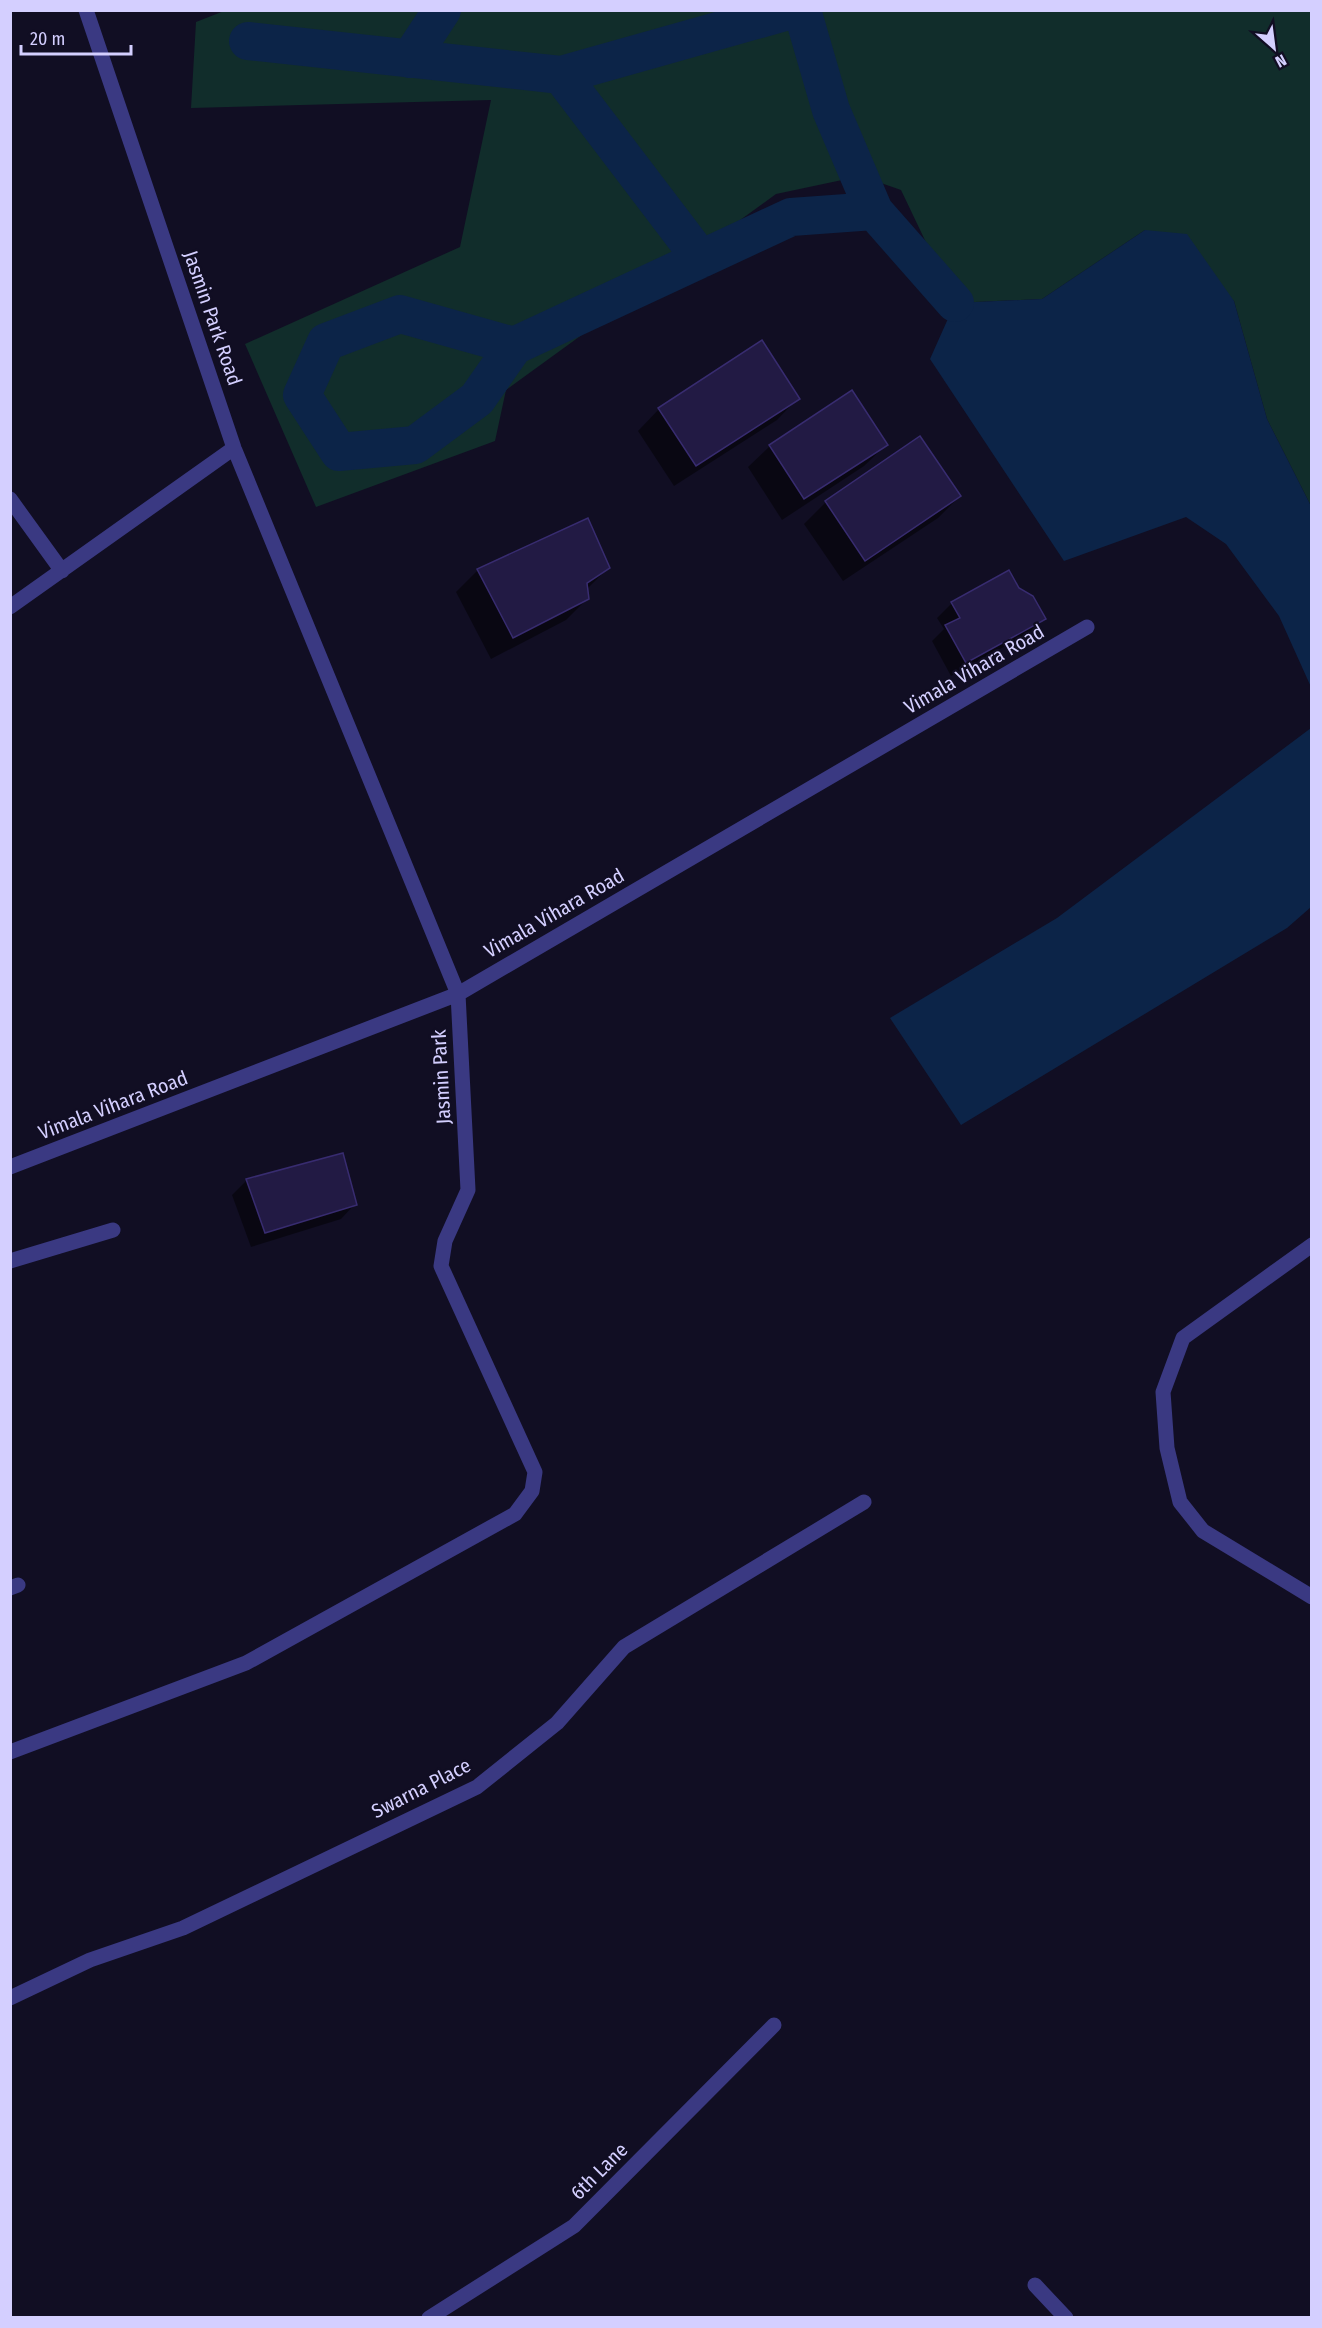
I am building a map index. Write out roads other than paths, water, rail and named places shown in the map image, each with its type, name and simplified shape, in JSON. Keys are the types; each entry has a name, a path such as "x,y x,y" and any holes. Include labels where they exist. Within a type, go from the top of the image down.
{"street":[{"name":"Jasmin Park Road","path":"86,10 234,448 312,635"},
{"path":"10,607 234,448"},
{"path":"10,499 62,571"},
{"name":"Vimala Vihara Road","path":"10,1167 458,994 1087,627"},
{"name":"Jasmin Park","path":"10,1752 246,1663 515,1514 532,1491 535,1472 441,1266 445,1241 468,1190 458,994 312,635"},
{"path":"10,1261 113,1230"},
{"path":"1311,1245 1183,1338 1163,1392 1167,1448 1180,1502 1203,1531 1311,1597"},
{"name":"Swarna Place","path":"10,1998 90,1960 183,1928 477,1786 557,1723 624,1647 864,1502"},
{"name":"6th Lane","path":"429,2318 574,2226 774,2025"},
{"path":"1035,2285 1066,2318"}],"water":[{"path":"1145,230 1187,234 1234,301 1267,419 1311,506 1311,687 1279,616 1226,544 1186,517 1064,561 930,359 955,303 1042,299"},
{"path":"1311,728 1311,907 1287,928 961,1125 890,1018 1057,918"}],"waterway":[{"path":"410,59 442,10"},
{"path":"248,41 561,75 792,10"},
{"path":"802,10 831,110 874,211"},
{"path":"561,75 701,259"},
{"path":"514,346 400,314 326,342 302,395 339,452 415,445 477,399 514,346 791,217 874,211 955,303"}]}
